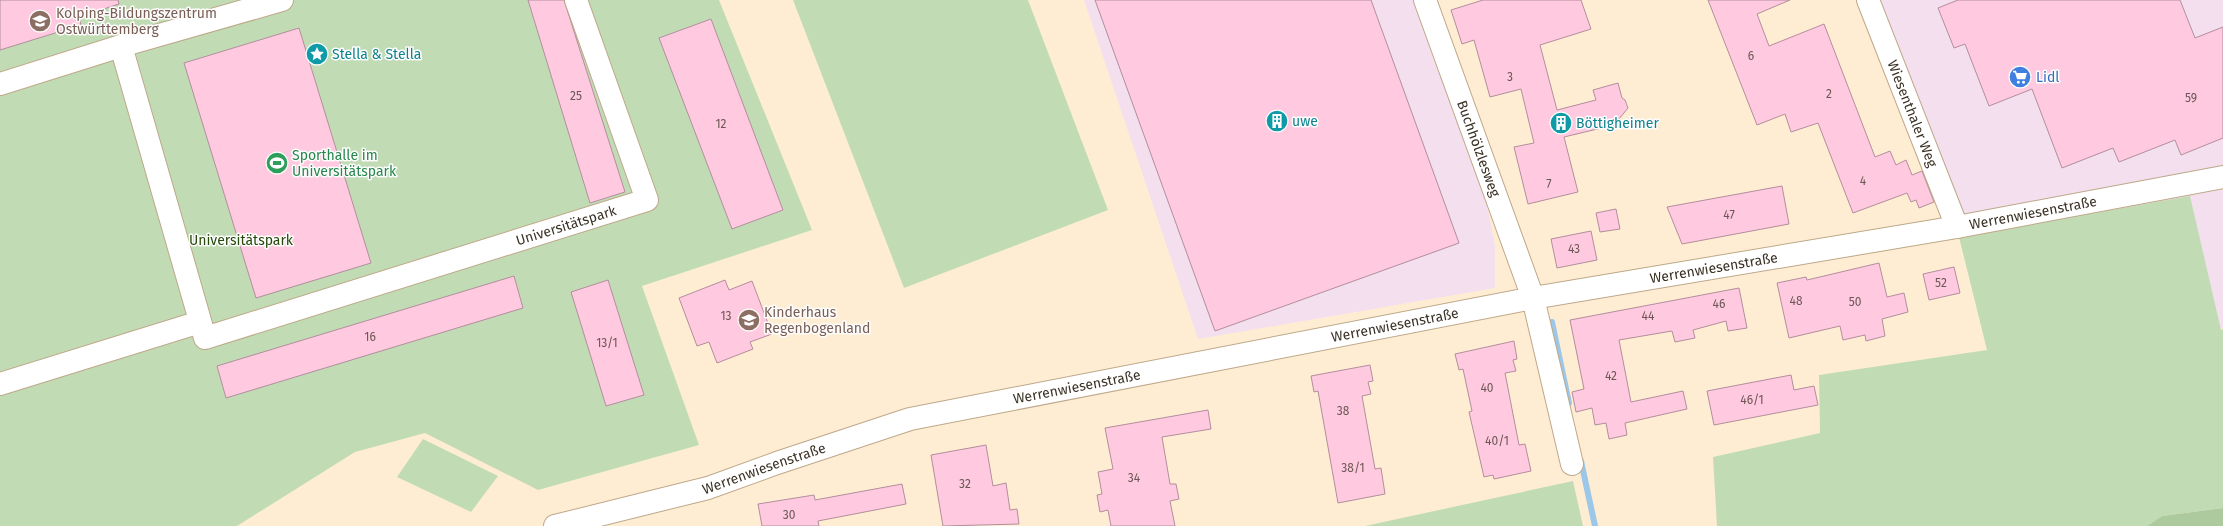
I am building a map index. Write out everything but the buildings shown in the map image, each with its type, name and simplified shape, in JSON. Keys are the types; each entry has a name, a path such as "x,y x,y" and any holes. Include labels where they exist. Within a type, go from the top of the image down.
{"street":[{"path":"0,84 122,46 282,0"},
{"name":"Universitätspark","path":"122,46 205,338 647,200 576,0"},
{"name":"Buchhölzlesweg","path":"1425,0 1533,298 1572,464"},
{"name":"Wiesenthaler Weg","path":"1868,0 1957,227"},
{"name":"Werrenwiesenstraße","path":"555,526 708,488 777,463 910,419 1533,298 1957,227 2223,177"},
{"path":"0,384 200,322"}],"shaded area":[{"name":"uwe","path":"1084,0 1425,0 1473,134 1495,246 1495,288 1198,339"},
{"path":"1868,0 2223,0 2223,329 1959,237"}],"green space":[{"name":"Universitätspark","path":"0,0 719,0 812,230 642,286 699,445 538,490 425,433 355,452 237,526 0,526"},
{"path":"793,0 1028,0 1108,210 904,288"},
{"path":"2190,196 2221,330 2223,329 2223,508 2162,516 2147,526 1717,526 1713,457 1820,433 1819,375 1987,350 1959,237"},
{"path":"423,439 498,476 471,512 397,477"},
{"path":"1573,481 1583,526 1365,526"},
{"path":"2223,508 2223,526 2147,526 2162,516"}],"waterway":[{"path":"1552,322 1569,403"},
{"path":"1581,461 1595,526"}],"place":[{"name":"Kolping-Bildungszentrum Ostwürttemberg","path":"40,21"},
{"name":"Stella & Stella","path":"317,54"},
{"name":"Lidl","path":"2020,77"},
{"name":"uwe","path":"1277,121"},
{"name":"Böttigheimer","path":"1561,123"},
{"name":"Sporthalle im Universitätspark","path":"277,163"},
{"name":"Kinderhaus Regenbogenland","path":"749,320"}]}
